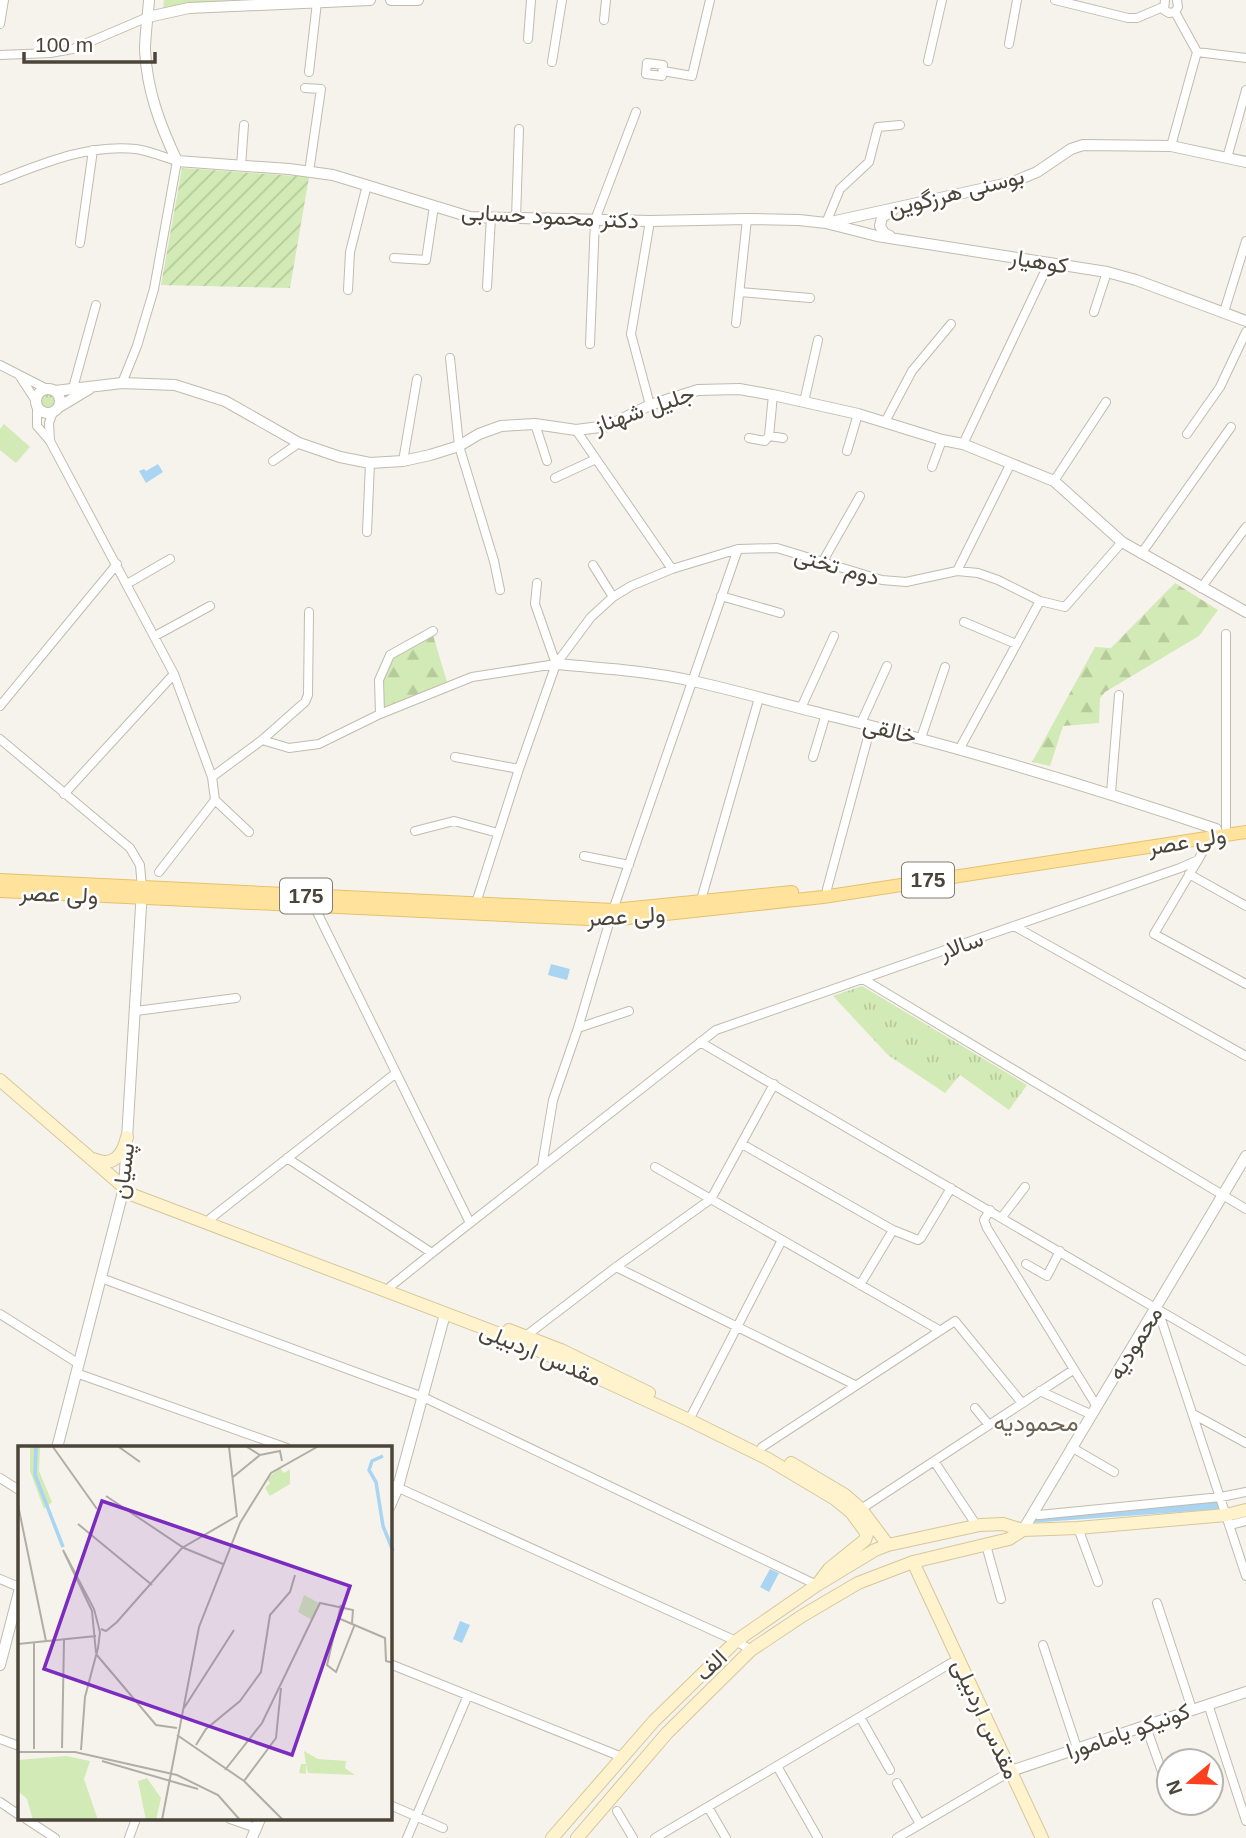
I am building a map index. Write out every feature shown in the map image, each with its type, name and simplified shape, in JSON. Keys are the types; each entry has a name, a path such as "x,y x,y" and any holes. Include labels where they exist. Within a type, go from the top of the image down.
{"main road":[{"name":"ولی عصر","path":"0,891 314,906 611,915 823,897 1246,825"},
{"name":"ولی عصر","path":"0,880 476,903 611,915 701,900 827,888 1218,831 1246,832"},
{"name":"مقدس اردبیلی","path":"0,1080 133,1195 522,1338 762,1447 826,1483 861,1509 888,1545"},
{"path":"90,1157 102,1162 114,1160 122,1154 127,1138"},
{"name":"مقدس اردبیلی","path":"691,1417 823,1492 851,1512 864,1528 867,1534 865,1540 829,1569 817,1585"},
{"path":"1023,1530 1228,1520 1246,1510"},
{"name":"الف","path":"552,1838 654,1721 736,1641 817,1585 888,1545 979,1526 1003,1524 1023,1530"},
{"path":"979,1526 988,1536 986,1545"},
{"name":"الف","path":"577,1838 667,1733 751,1650 858,1583 909,1564 1009,1539 1023,1530"},
{"name":"مقدس اردبیلی","path":"909,1564 951,1663 1042,1838"},
{"name":"مقدس اردبیلی","path":"909,1564 1007,1773 1033,1838"}],"street":[{"path":"0,24 4,0"},
{"path":"122,383 154,289 177,161 153,105 145,47 149,0"},
{"path":"0,55 73,48 148,17 188,8 237,3 370,0"},
{"path":"391,0 418,0"},
{"path":"528,38 531,0"},
{"path":"552,62 562,0"},
{"path":"604,20 606,0"},
{"path":"663,71 692,76 710,0"},
{"path":"928,61 942,0"},
{"path":"1009,44 1017,0"},
{"path":"1055,0 1128,18 1137,18 1164,4 1167,12 1175,12"},
{"path":"1175,12 1178,7 1177,0"},
{"path":"309,72 323,1"},
{"path":"1171,146 1197,52 1175,12"},
{"path":"1197,52 1246,58"},
{"path":"305,88 320,89 309,172"},
{"path":"1227,158 1246,90"},
{"path":"590,344 595,220 636,112"},
{"path":"241,166 244,124"},
{"path":"826,223 840,189 869,162 878,127 900,125"},
{"path":"516,218 519,129"},
{"name":"بوسنی هرزگوین","path":"826,223 1013,182 1037,172 1071,149 1083,145 1171,146 1246,162"},
{"path":"0,180 57,158 93,150 138,149 177,161"},
{"path":"80,243 93,150"},
{"name":"دکتر محمود حسابی","path":"177,161 333,175 470,217 650,221 747,219 826,223"},
{"path":"348,290 350,252 367,186"},
{"path":"394,258 426,260 434,206"},
{"path":"897,208 881,217 880,226 884,233 898,239"},
{"path":"487,287 491,217"},
{"path":"736,323 747,219"},
{"path":"650,221 631,334 650,405"},
{"name":"کوهیار","path":"826,223 898,239 1107,272 1246,321"},
{"path":"1224,312 1246,241"},
{"path":"963,444 1049,263"},
{"path":"1094,312 1107,272"},
{"path":"740,292 810,298"},
{"path":"73,388 96,305"},
{"path":"885,422 912,371 951,324"},
{"path":"1187,434 1220,387 1246,332"},
{"path":"804,402 818,340"},
{"path":"450,358 459,446 494,561 500,590"},
{"path":"0,365 51,390 60,400 48,423 50,441"},
{"path":"18,373 46,412 56,409"},
{"path":"403,461 417,379"},
{"name":"جلیل شهناز","path":"51,390 122,383 150,383 193,390 225,401 299,443 340,457 370,463 403,461 459,446 490,429 502,426 535,424 576,430 608,426 650,405 698,390 739,389 773,395 858,414 963,444 1054,481 1122,541 1141,554 1246,612"},
{"name":"جلیل شهناز","path":"56,409 94,386"},
{"path":"51,390 38,394 37,426 50,441 174,674 212,777 215,800 249,832"},
{"path":"749,438 765,441 769,436 773,395"},
{"path":"1054,481 1105,402"},
{"path":"847,451 858,414"},
{"path":"535,424 547,461"},
{"path":"1141,554 1231,427"},
{"path":"576,430 672,569"},
{"path":"769,436 783,438"},
{"path":"932,467 942,440"},
{"path":"273,461 299,443"},
{"path":"555,478 596,459"},
{"path":"367,533 370,463"},
{"path":"957,572 1011,463"},
{"path":"823,561 860,496"},
{"path":"1201,588 1246,527"},
{"name":"دوم تختی","path":"476,903 556,664 579,630 613,597 631,586 672,569 738,549 777,548 896,582 957,572 978,573 1040,601 1065,607 1122,541"},
{"path":"542,1166 552,1100 578,1028 611,915 738,549"},
{"path":"127,584 170,559"},
{"path":"0,706 117,564"},
{"path":"593,565 613,597"},
{"path":"262,740 289,748 319,744 380,714 472,677 556,664 535,604 537,583"},
{"path":"721,596 780,613"},
{"path":"960,748 1040,601"},
{"path":"155,636 210,606"},
{"path":"212,777 262,740 304,702 308,695 309,612"},
{"path":"964,622 1016,644"},
{"path":"380,714 379,680 390,655 433,631"},
{"path":"1226,634 1218,831 1154,934 1246,984"},
{"path":"801,708 834,636"},
{"name":"خالقی","path":"556,664 638,672 692,681 866,724 960,748 1111,793 1218,831"},
{"path":"827,888 866,724 887,666"},
{"path":"920,738 945,667"},
{"path":"64,794 174,674"},
{"path":"1111,793 1119,695"},
{"path":"701,900 759,698"},
{"path":"813,757 826,714"},
{"path":"0,739 130,848 140,864 142,888"},
{"path":"455,758 519,769"},
{"path":"159,872 215,800"},
{"path":"415,831 454,821 498,833"},
{"path":"584,856 629,865"},
{"name":"سالار","path":"389,1289 716,1030 1198,860"},
{"path":"1189,874 1246,906"},
{"name":"پسیان","path":"58,1446 124,1188 142,888"},
{"path":"314,906 470,1223"},
{"path":"1014,926 1246,1056"},
{"path":"863,979 1246,1209"},
{"path":"136,1011 236,998"},
{"path":"578,1028 629,1011"},
{"path":"700,1042 1246,1361"},
{"path":"209,1221 396,1073"},
{"path":"522,1338 711,1199 774,1084"},
{"path":"742,1144 893,1230 918,1240 951,1188"},
{"name":"محمودیه","path":"1023,1530 1246,1156"},
{"path":"287,1158 432,1253"},
{"path":"655,1167 939,1330"},
{"path":"1002,1217 1025,1187"},
{"path":"990,1210 984,1220 987,1228 1073,1370 1093,1410"},
{"path":"860,1285 893,1230"},
{"path":"691,1417 782,1240"},
{"path":"1026,1264 1046,1276 1060,1251"},
{"path":"616,1267 855,1385"},
{"path":"101,1278 423,1397 817,1585"},
{"path":"1157,1307 1246,1576"},
{"path":"446,1311 423,1397 394,1486 751,1650"},
{"path":"0,1314 77,1368 282,1446"},
{"path":"762,1447 951,1322 958,1323 1021,1404"},
{"path":"861,1509 1073,1370"},
{"path":"1040,1391 1093,1410"},
{"path":"975,1408 989,1425"},
{"path":"1193,1414 1246,1443"},
{"path":"1071,1447 1114,1472"},
{"path":"934,1461 979,1526"},
{"path":"0,1478 18,1489"},
{"path":"1039,1515 1221,1497 1246,1492"},
{"path":"1228,1520 1246,1521"},
{"path":"1078,1528 1098,1582"},
{"path":"986,1545 1002,1599"},
{"path":"0,1579 18,1588"},
{"path":"0,1665 15,1625 18,1598"},
{"path":"1157,1603 1192,1709"},
{"path":"1043,1645 1077,1748"},
{"path":"655,1838 951,1663"},
{"path":"392,1665 622,1757"},
{"name":"کونیکو یامامورا","path":"1007,1773 1145,1724 1246,1692"},
{"path":"407,1838 468,1695"},
{"path":"1208,1704 1246,1821"},
{"path":"860,1717 890,1770"},
{"path":"1145,1724 1155,1752"},
{"path":"0,1739 18,1746"},
{"path":"777,1766 818,1838"},
{"path":"897,1838 1007,1773"},
{"path":"897,1783 920,1824"},
{"path":"0,1802 18,1814"},
{"path":"392,1806 443,1828"},
{"path":"708,1807 726,1838"},
{"path":"617,1811 633,1838"},
{"path":"27,1820 54,1838"},
{"path":"129,1838 136,1820"},
{"path":"233,1820 256,1828"}],"green space":[{"path":"164,0 231,0 163,9"},
{"path":"182,168 309,177 290,288 161,285"},
{"path":"48,391 55,394 58,401 55,408 48,411 41,408 38,401 41,394"},
{"path":"4,424 30,447 16,463 0,450 0,429"},
{"path":"1175,583 1218,610 1199,636 1105,692 1100,698 1099,723 1063,726 1050,766 1032,762 1095,647 1111,648"},
{"path":"433,635 447,682 384,708 384,678 391,661"},
{"path":"862,986 1027,1085 1009,1110 960,1075 945,1093 888,1055 833,996"}],"water":[{"path":"158,464 163,472 146,483 139,471 146,471"},
{"path":"551,964 570,969 567,980 548,975"},
{"path":"1219,1500 1222,1509 1029,1523 1031,1518"},
{"path":"770,1569 779,1573 769,1592 760,1587"},
{"path":"460,1621 470,1625 462,1643 453,1639"}],"district":[{"name":"محمودیه","path":"1036,1423"}]}
